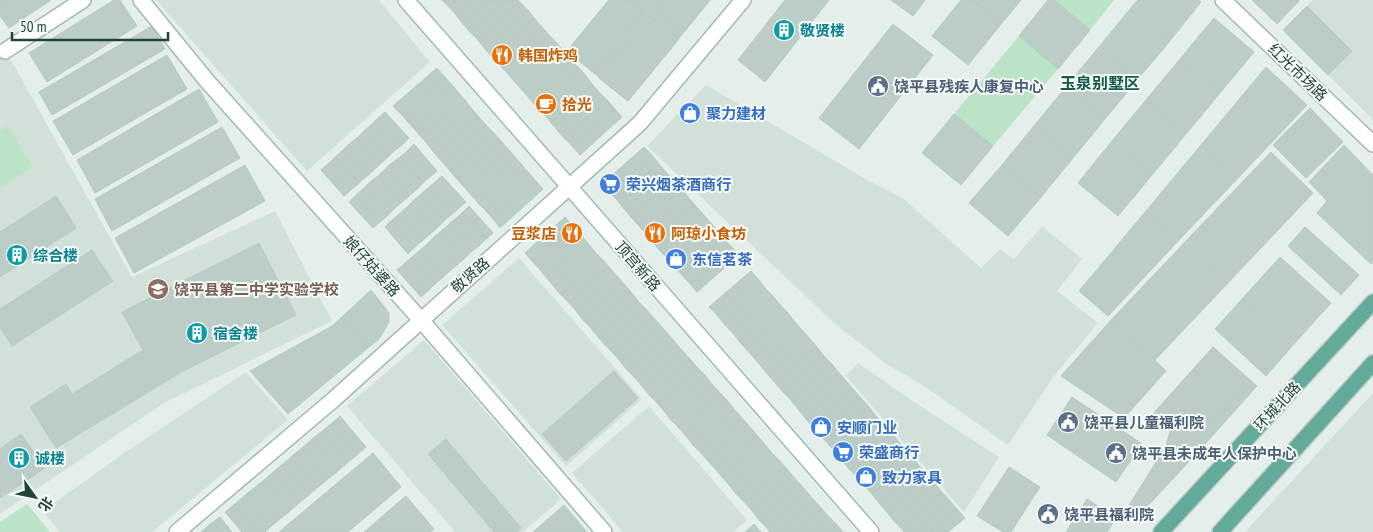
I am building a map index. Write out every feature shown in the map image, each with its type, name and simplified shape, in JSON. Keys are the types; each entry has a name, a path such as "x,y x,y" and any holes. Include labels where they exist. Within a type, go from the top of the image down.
{"main road":[{"name":"环城北路","path":"1161,532 1373,302"},
{"path":"1220,532 1373,363"}],"street":[{"path":"5,51 83,0"},
{"name":"娘仔姑婆路","path":"141,0 207,81 420,319 604,532"},
{"name":"顶宫新路","path":"406,0 871,532"},
{"name":"敬贤路","path":"177,532 333,400 420,319 570,188 640,123 744,0"},
{"name":"红光市场路","path":"1223,0 1373,144"}],"shaded area":[{"path":"156,0 379,0 430,62 307,171"},
{"path":"1313,0 1373,0 1373,120 1283,30"},
{"name":"饶平县第二中学实验学校","path":"0,44 15,67 132,277 275,211 332,321 164,403 0,514"},
{"path":"706,85 869,181 904,199 981,268 1000,249 1014,259 1042,226 1082,259 1057,291 1098,323 1054,376 1008,445 927,388 885,363 834,323 647,146"},
{"path":"519,258 642,399 566,466 442,325"},
{"path":"424,340 561,499 523,532 455,532 347,406"},
{"path":"858,363 999,457 964,512 846,376"},
{"path":"246,372 288,420 152,532 60,532 43,511 127,451"},
{"path":"1373,393 1373,532 1245,532"},
{"path":"649,406 747,520 733,532 623,532 572,473"}],"green space":[{"path":"1054,0 1114,0 1090,30"},
{"path":"1019,36 1058,69 993,146 954,114"},
{"path":"8,126 33,167 0,188 0,131"},
{"path":"27,504 50,532 0,532 0,522"}],"building":[{"path":"0,0 51,0 9,28 0,16"},
{"path":"114,0 120,0 137,26 47,82 29,53"},
{"path":"442,0 457,0 449,7"},
{"path":"457,0 473,0 456,15 449,7"},
{"path":"473,0 490,0 463,24 456,15"},
{"path":"490,0 506,0 470,32 463,24"},
{"path":"506,0 518,0 520,2 478,40 470,32"},
{"path":"609,0 710,0 628,101 567,51"},
{"path":"609,0 629,0 643,12 593,72 567,51"},
{"path":"663,0 710,0 683,33 655,10"},
{"name":"敬贤楼","path":"785,0 829,0 765,82 738,60"},
{"path":"891,0 925,0 913,16"},
{"path":"961,0 973,0 1002,23 968,65 932,36"},
{"path":"973,0 1021,0 1002,23"},
{"path":"1048,0 1054,0 1090,30 1058,69 1019,36"},
{"path":"1138,0 1198,0 1201,2 1169,42 1130,9"},
{"path":"1252,0 1300,0 1277,24"},
{"path":"520,2 528,10 485,49 478,40"},
{"path":"1307,6 1352,51 1328,75 1283,30"},
{"path":"1130,9 1169,42 1137,80 1098,48"},
{"path":"528,10 535,19 492,57 485,49"},
{"path":"650,16 678,40 628,101 599,78"},
{"path":"1214,18 1254,52 1220,93 1180,59"},
{"path":"535,19 542,27 499,65 492,57"},
{"path":"893,24 933,55 859,149 819,118"},
{"path":"152,26 165,49 52,115 39,92"},
{"path":"542,27 549,35 507,73 499,65"},
{"path":"549,35 557,43 514,81 507,73"},
{"path":"557,43 564,52 522,90 514,81"},
{"path":"1098,48 1137,80 1105,119 1066,87"},
{"path":"564,52 571,60 529,98 522,90"},
{"path":"167,55 187,89 73,155 53,121"},
{"path":"1180,59 1220,93 1186,134 1146,100"},
{"path":"571,60 579,68 536,106 529,98"},
{"path":"1266,67 1307,105 1238,178 1201,145"},
{"path":"437,68 444,76 401,114 393,106"},
{"path":"579,68 586,76 544,114 536,106"},
{"path":"444,76 451,84 408,122 401,114"},
{"path":"586,76 593,85 551,123 544,114"},
{"path":"451,84 458,92 415,130 408,122"},
{"path":"593,85 600,93 558,131 551,123"},
{"path":"1066,87 1105,119 1073,158 1034,126"},
{"path":"199,89 218,122 95,193 77,160"},
{"path":"458,92 465,100 422,138 415,130"},
{"path":"600,93 608,101 565,139 558,131"},
{"path":"465,100 472,109 429,146 422,138"},
{"path":"1146,100 1186,134 1152,175 1112,141"},
{"path":"608,101 615,109 573,147 565,139"},
{"path":"1310,108 1343,142 1306,178 1273,145"},
{"path":"472,109 479,117 436,155 429,146"},
{"path":"615,109 622,117 580,155 573,147"},
{"path":"385,112 409,138 402,145 378,118"},
{"path":"954,114 993,146 961,185 922,153"},
{"path":"479,117 486,125 443,163 436,155"},
{"path":"378,118 402,145 394,151 371,125"},
{"path":"371,125 394,151 387,158 364,131"},
{"path":"486,125 494,133 450,171 443,163"},
{"path":"1034,126 1073,158 1041,197 1002,165"},
{"path":"222,127 240,158 112,231 95,199"},
{"path":"364,131 387,158 380,164 357,138"},
{"path":"494,133 501,141 457,179 450,171"},
{"path":"357,138 380,164 373,171 349,144"},
{"path":"501,141 508,149 464,187 457,179"},
{"path":"1112,141 1152,175 1118,216 1078,183"},
{"path":"349,144 373,171 366,177 342,151"},
{"path":"414,144 437,171 430,177 407,151"},
{"path":"1201,145 1238,178 1180,239 1146,211"},
{"path":"1344,145 1373,175 1373,261 1371,264 1317,213 1327,201 1309,182"},
{"path":"644,147 652,155 609,192 602,184"},
{"path":"508,149 515,157 471,195 464,187"},
{"path":"342,151 366,177 359,183 335,157"},
{"path":"407,151 430,177 423,183 400,157"},
{"path":"1271,152 1313,193 1227,284 1184,243"},
{"path":"652,155 659,164 617,200 609,192"},
{"path":"335,157 359,183 351,190 328,164"},
{"path":"400,157 423,183 416,190 392,163"},
{"path":"515,157 522,165 478,203 471,195"},
{"path":"392,163 416,190 409,196 385,169"},
{"path":"328,164 351,190 344,196 321,170"},
{"path":"659,164 666,172 624,209 617,200"},
{"path":"245,165 265,201 134,273 115,238"},
{"path":"522,165 529,173 486,211 478,203"},
{"path":"1002,165 1041,197 1008,236 969,203"},
{"path":"385,169 409,196 401,203 378,176"},
{"path":"666,172 673,180 631,217 624,209"},
{"path":"529,173 536,181 493,219 486,211"},
{"path":"378,176 401,203 394,209 370,182"},
{"path":"442,176 466,202 458,209 435,182"},
{"path":"673,180 681,188 639,226 631,217"},
{"path":"536,181 543,189 500,228 493,219"},
{"path":"370,182 394,209 387,216 363,189"},
{"path":"435,182 458,209 451,215 428,188"},
{"path":"428,188 451,215 444,221 420,195"},
{"path":"681,188 688,197 646,234 639,226"},
{"path":"363,189 387,216 380,222 356,195"},
{"path":"356,195 380,222 373,228 349,202"},
{"path":"420,195 444,221 437,228 413,201"},
{"name":"综合楼","path":"56,196 76,228 0,277 0,232"},
{"path":"688,197 695,205 653,242 646,234"},
{"path":"413,201 437,228 430,234 406,208"},
{"path":"695,205 703,214 660,251 653,242"},
{"path":"469,206 493,233 486,239 462,213"},
{"path":"406,208 430,234 422,241 399,214"},
{"path":"1146,211 1180,239 1108,316 1079,291"},
{"path":"462,213 486,239 479,246 455,219"},
{"path":"399,214 422,241 415,247 392,220"},
{"path":"703,214 710,222 668,259 660,251"},
{"path":"565,217 573,226 532,261 525,253"},
{"path":"455,219 479,246 471,252 448,225"},
{"path":"392,220 415,247 408,254 385,227"},
{"path":"710,222 717,230 675,267 668,259"},
{"path":"448,225 471,252 464,259 440,232"},
{"path":"573,226 580,234 540,270 532,261"},
{"path":"1305,227 1359,275 1341,295 1288,246"},
{"path":"717,230 724,239 683,276 675,267"},
{"path":"440,232 464,259 457,265 433,238"},
{"path":"580,234 587,242 547,278 540,270"},
{"path":"433,238 457,265 450,271 426,245"},
{"path":"724,239 732,247 690,284 683,276"},
{"path":"587,242 594,251 554,287 547,278"},
{"name":"宿舍楼","path":"259,243 296,315 183,371 56,448 30,407 66,384 72,394 143,350 122,312"},
{"path":"1184,243 1227,284 1155,360 1112,319"},
{"path":"426,245 450,271 442,278 419,251"},
{"path":"732,247 739,255 697,292 690,284"},
{"path":"92,250 113,281 12,346 0,327 0,309"},
{"path":"419,251 442,278 435,284 412,257"},
{"path":"594,251 602,259 561,295 554,287"},
{"path":"412,257 435,284 428,291 404,264"},
{"path":"1280,257 1331,303 1294,344 1243,298"},
{"path":"602,259 609,267 569,303 561,295"},
{"path":"404,264 428,291 421,297 397,270"},
{"path":"609,267 617,276 576,311 569,303"},
{"path":"751,271 758,279 717,315 709,307"},
{"path":"617,276 624,284 583,320 576,311"},
{"path":"758,279 765,288 724,324 717,315"},
{"path":"624,284 631,292 591,328 583,320"},
{"path":"765,288 773,296 732,332 724,324"},
{"path":"371,290 389,313 389,322 379,339 369,347 342,317"},
{"path":"631,292 638,301 598,337 591,328"},
{"path":"773,296 780,305 739,341 732,332"},
{"path":"1243,298 1294,344 1266,376 1215,329"},
{"path":"638,301 646,309 605,345 598,337"},
{"path":"780,305 788,313 746,349 739,341"},
{"path":"646,309 653,317 613,353 605,345"},
{"path":"788,313 795,322 754,358 746,349"},
{"path":"342,317 369,347 288,414 250,371 332,326"},
{"path":"653,317 661,326 620,361 613,353"},
{"path":"1112,319 1166,371 1124,418 1061,376"},
{"path":"795,322 802,330 761,366 754,358"},
{"path":"661,326 668,334 627,370 620,361"},
{"path":"802,330 810,339 768,375 761,366"},
{"path":"668,334 675,342 635,378 627,370"},
{"path":"810,339 817,347 776,384 768,375"},
{"path":"675,342 682,350 642,386 635,378"},
{"path":"817,347 824,356 783,392 776,384"},
{"path":"1213,347 1250,380 1189,448 1152,415"},
{"path":"682,350 690,359 649,395 642,386"},
{"path":"824,356 832,364 791,400 783,392"},
{"path":"690,359 697,367 657,403 649,395"},
{"path":"832,364 839,373 798,409 791,400"},
{"path":"697,367 705,375 664,411 657,403"},
{"path":"614,371 638,398 566,461 542,434"},
{"path":"839,373 847,382 805,418 798,409"},
{"path":"705,375 712,384 671,420 664,411"},
{"path":"1250,380 1257,386 1196,454 1189,448"},
{"path":"847,382 854,390 812,426 805,418"},
{"path":"712,384 719,392 679,428 671,420"},
{"path":"854,390 861,398 820,434 812,426"},
{"path":"719,392 727,400 686,436 679,428"},
{"path":"1072,397 1142,444 1116,482 1047,435"},
{"path":"861,398 869,407 827,443 820,434"},
{"path":"727,400 734,409 693,445 686,436"},
{"path":"869,407 876,416 835,451 827,443"},
{"path":"734,409 741,417 701,453 693,445"},
{"path":"340,416 366,447 357,455 331,424"},
{"path":"876,416 883,424 842,460 835,451"},
{"path":"741,417 748,425 708,461 701,453"},
{"path":"331,424 357,455 347,463 321,432"},
{"path":"883,424 891,432 849,469 842,460"},
{"path":"748,425 756,434 716,470 708,461"},
{"path":"1170,431 1196,454 1141,513 1134,511 1128,507 1166,446"},
{"path":"321,432 347,463 338,471 311,440"},
{"path":"891,432 898,441 857,477 849,469"},
{"name":"诚楼","path":"21,434 45,468 0,498 0,449"},
{"path":"756,434 763,442 723,478 716,470"},
{"path":"446,439 521,528 517,532 494,532 428,454"},
{"path":"311,440 338,471 328,479 302,448"},
{"path":"898,441 906,450 864,485 857,477"},
{"path":"763,442 770,451 730,486 723,478"},
{"path":"302,448 328,479 318,487 292,456"},
{"path":"906,450 913,458 872,494 864,485"},
{"path":"770,451 778,459 737,495 730,486"},
{"path":"373,453 401,487 348,532 279,532"},
{"path":"292,456 318,487 309,495 283,464"},
{"path":"913,458 920,467 879,503 872,494"},
{"path":"778,459 785,467 745,503 737,495"},
{"path":"283,464 309,495 299,503 273,472"},
{"path":"785,467 792,475 752,511 745,503"},
{"path":"920,467 928,475 886,511 879,503"},
{"path":"1009,467 1040,487 1011,532 1003,532 977,516"},
{"path":"273,472 299,503 290,511 264,480"},
{"path":"792,475 800,484 759,520 752,511"},
{"path":"928,475 935,484 893,520 886,511"},
{"path":"264,480 290,511 280,519 254,488"},
{"path":"800,484 807,492 767,528 759,520"},
{"path":"935,484 942,492 901,528 893,520"},
{"path":"254,488 280,519 270,527 244,496"},
{"path":"807,492 814,500 779,532 770,532 767,528"},
{"path":"942,492 950,501 914,532 904,532 901,528"},
{"path":"244,496 270,527 265,532 258,532 235,504"},
{"path":"406,496 434,529 430,532 364,532"},
{"path":"1087,499 1116,518 1107,532 1066,532"},
{"path":"814,500 822,509 795,532 779,532"},
{"path":"950,501 957,509 931,532 914,532"},
{"path":"235,504 258,532 242,532 225,512"},
{"path":"564,505 587,532 533,532"},
{"path":"822,509 829,517 812,532 795,532"},
{"path":"957,509 965,518 948,532 931,532"},
{"path":"220,517 232,532 215,532 209,525"},
{"path":"829,517 837,525 829,532 812,532"},
{"path":"754,524 761,532 745,532"},
{"path":"209,525 215,532 201,532"},
{"path":"837,525 843,532 829,532"}],"place":[{"name":"敬贤楼","path":"784,30"},
{"name":"韩国炸鸡","path":"502,55"},
{"name":"饶平县残疾人康复中心","path":"878,86"},
{"name":"拾光","path":"546,104"},
{"name":"聚力建材","path":"690,113"},
{"name":"荣兴烟茶酒商行","path":"610,184"},
{"name":"豆浆店","path":"572,233"},
{"name":"阿琼小食坊","path":"655,233"},
{"name":"综合楼","path":"17,255"},
{"name":"东信茗茶","path":"676,259"},
{"name":"饶平县第二中学实验学校","path":"158,289"},
{"name":"宿舍楼","path":"197,333"},
{"name":"饶平县儿童福利院","path":"1068,422"},
{"name":"安顺门业","path":"821,427"},
{"name":"荣盛商行","path":"843,452"},
{"name":"饶平县未成年人保护中心","path":"1116,453"},
{"name":"诚楼","path":"19,458"},
{"name":"致力家具","path":"866,477"},
{"name":"饶平县福利院","path":"1048,514"}],"district":[{"name":"玉泉别墅区","path":"1100,83"}]}
